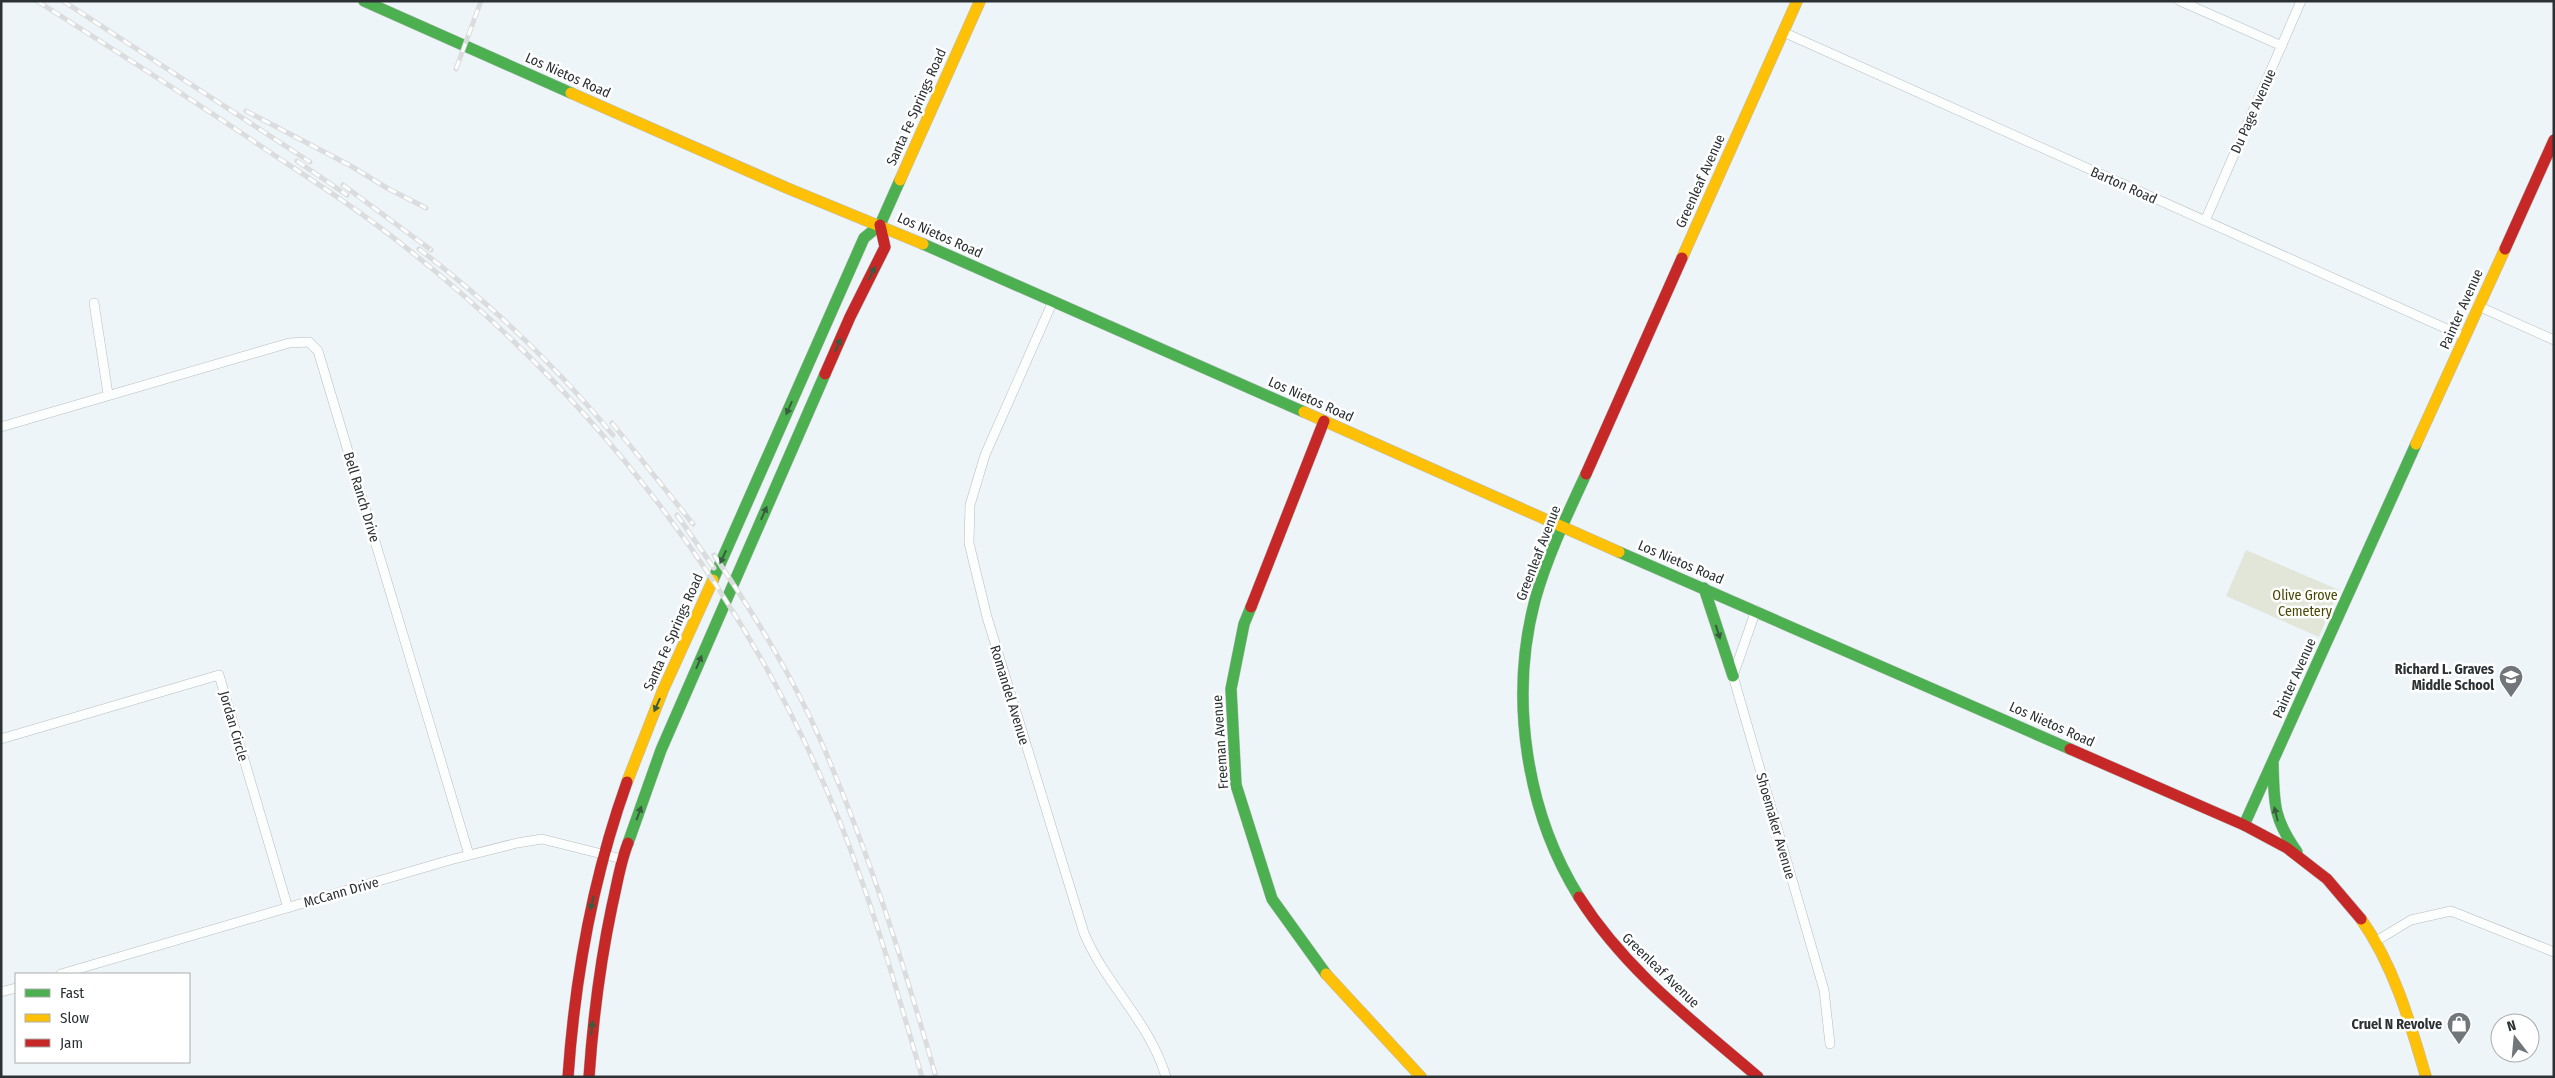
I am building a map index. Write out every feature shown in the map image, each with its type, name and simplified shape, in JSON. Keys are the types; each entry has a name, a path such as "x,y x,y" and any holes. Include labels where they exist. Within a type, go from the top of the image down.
{"main road":[{"name":"Los Nietos Road","path":"364,1 787,188 880,225 1562,527 1756,610 2244,825"},
{"name":"Santa Fe Springs Road","path":"568,1077 578,972 603,855 630,772 654,711 864,238 880,225 980,1"},
{"name":"Greenleaf Avenue","path":"1758,1077 1626,960 1580,903 1551,846 1534,792 1525,747 1523,681 1532,612 1562,527 1797,1"},
{"name":"Painter Avenue","path":"2244,825 2554,140"},
{"path":"589,1077 602,950 622,859 661,750 826,372 885,247 880,225"},
{"path":"808,364 826,372"},
{"name":"Freeman Avenue","path":"1324,421 1244,624 1231,689 1236,785 1272,899 1333,984 1421,1077"},
{"path":"1704,588 1732,676"},
{"path":"2273,760 2273,803 2276,820 2300,856"},
{"path":"2244,825 2300,856 2329,882 2354,910 2376,941 2390,966 2406,1004 2426,1077"}],"street":[{"path":"2180,1 2282,46"},
{"name":"Du Page Avenue","path":"2205,221 2301,1"},
{"name":"Barton Road","path":"1783,32 2465,337"},
{"name":"Romandel Avenue","path":"1053,301 986,455 970,505 969,542 987,617 1084,932 1094,956 1139,1020 1160,1057 1166,1077"},
{"path":"94,303 108,394"},
{"path":"2478,306 2554,340"},
{"name":"Bell Ranch Drive","path":"1,427 108,394 289,343 309,342 318,351 469,855"},
{"path":"1732,676 1756,610"},
{"name":"Jordan Circle","path":"1,739 219,675 288,908"},
{"name":"Shoemaker Avenue","path":"1732,676 1824,990 1830,1044"},
{"name":"McCann Drive","path":"65,973 469,855 542,839 622,859"},
{"path":"2376,941 2411,920 2451,911 2554,952"},
{"path":"1,992 15,988"}],"green space":[{"name":"Olive Grove Cemetery","path":"2246,550 2339,590 2319,637 2226,596"}],"railway":[{"path":"37,1 340,199 404,246 474,305 541,368 603,435 660,506 713,580 760,657 803,738 852,853 884,948 922,1077"},
{"path":"63,1 310,162"},
{"path":"456,69 481,1"},
{"path":"246,111 426,208"},
{"path":"297,161 347,195"},
{"path":"343,185 431,250"},
{"path":"419,249 497,313 521,336 569,384 613,435"},
{"path":"612,423 693,524"},
{"path":"677,515 714,568"},
{"path":"714,555 771,645 797,691 820,739 854,822 884,906 936,1077"}],"traffic: fast":[{"path":"364,1 571,93"},
{"path":"713,580 864,238 880,225 900,180"},
{"path":"923,244 1304,412"},
{"path":"628,843 661,750 825,374"},
{"path":"2244,825 2416,444"},
{"path":"1579,897 1561,864 1546,829 1535,792 1527,753 1523,676 1527,637 1535,600 1545,568 1586,474"},
{"path":"1619,552 2070,749"},
{"path":"1704,588 1733,676"},
{"path":"1251,607 1244,624 1231,689 1236,785 1272,899 1326,974"},
{"path":"2273,763 2276,810 2283,829 2297,852"}],"traffic: slow":[{"path":"900,180 980,1"},
{"path":"1682,258 1797,1"},
{"path":"571,93 787,188 923,244"},
{"path":"2416,444 2505,249"},
{"path":"1304,412 1619,552"},
{"path":"627,782 663,690 713,580"},
{"path":"2361,919 2373,937 2392,975 2407,1015 2426,1077"},
{"path":"1326,974 1421,1077"}],"traffic: jam":[{"path":"2505,249 2554,140"},
{"path":"825,374 850,317 885,247 880,225"},
{"path":"1586,474 1682,258"},
{"path":"1251,607 1324,421"},
{"path":"2070,749 2244,825 2287,848 2327,879 2361,919"},
{"path":"568,1077 575,1002 587,927 604,854 627,782"},
{"path":"589,1077 595,1012 604,949 619,874 628,843"},
{"path":"1579,897 1598,924 1639,972 1685,1015 1758,1077"}],"place":[{"name":"Richard L. Graves Middle School","path":"2511,698"},
{"name":"Cruel N Revolve","path":"2459,1045"}]}
